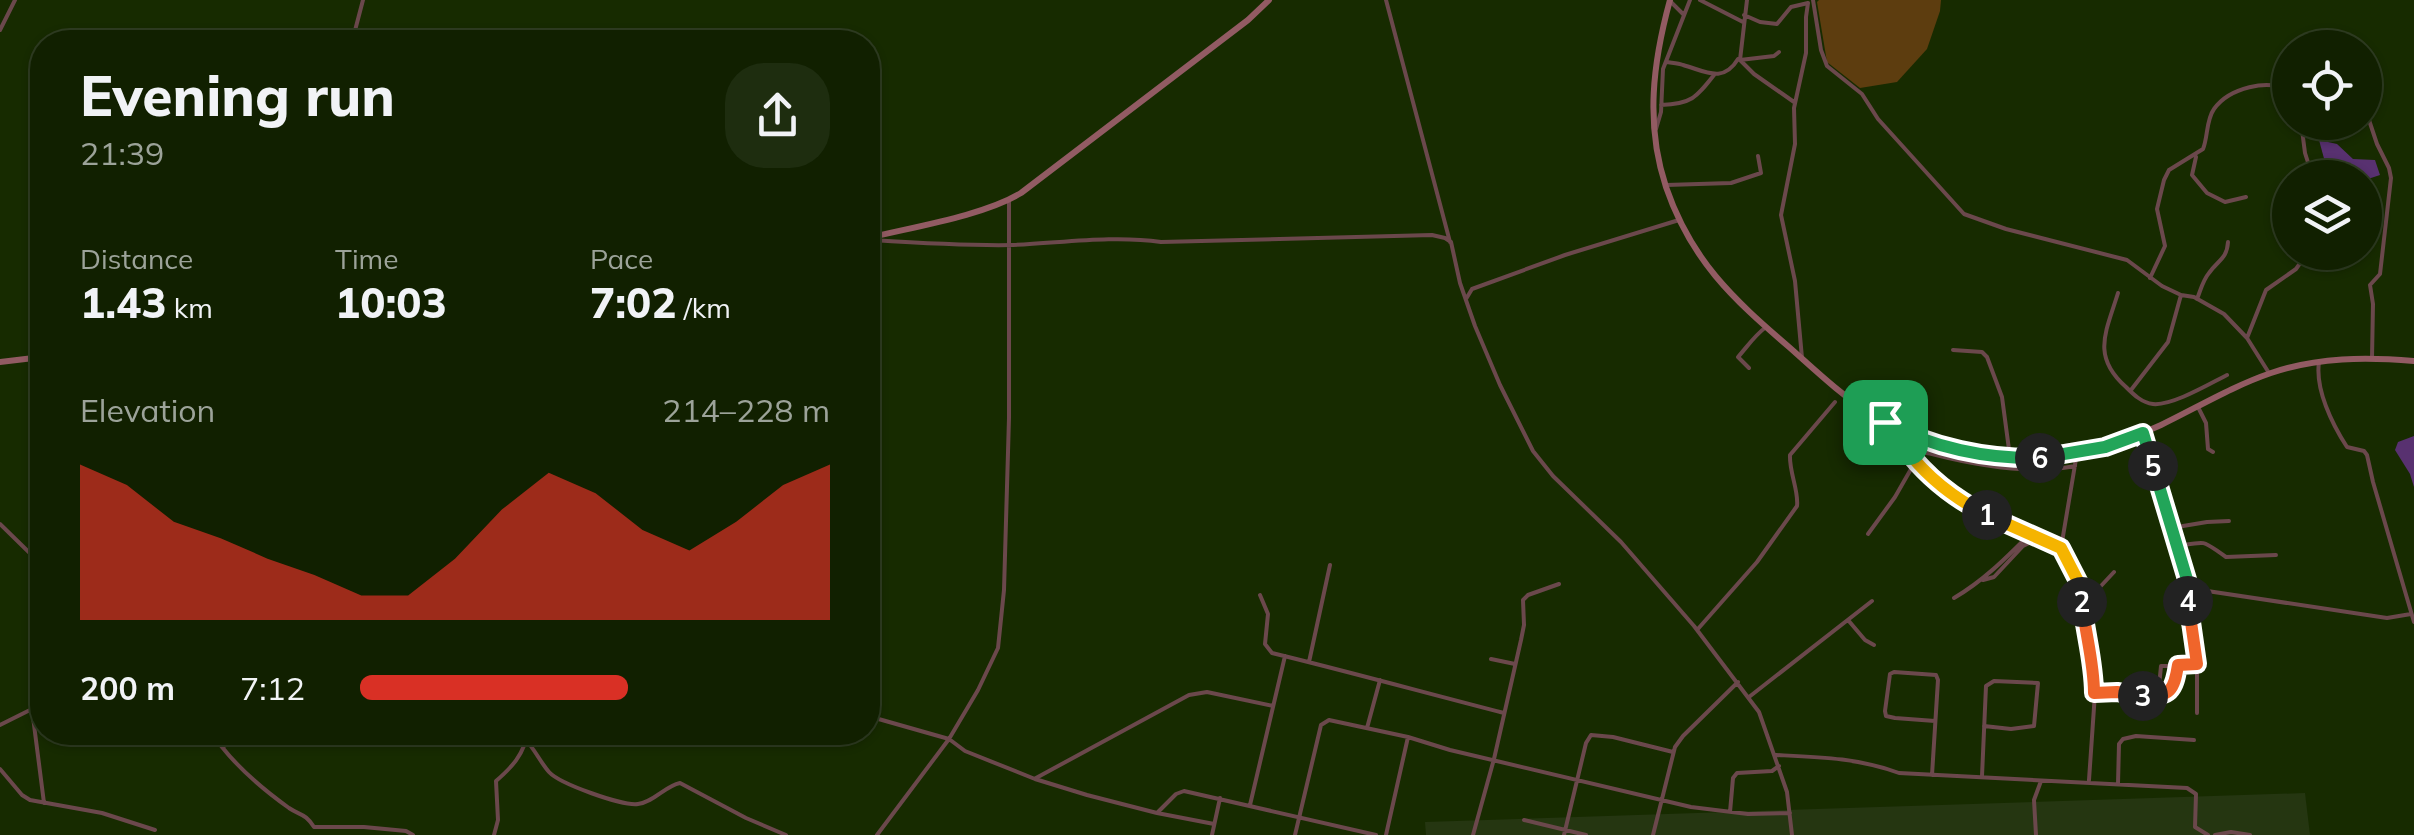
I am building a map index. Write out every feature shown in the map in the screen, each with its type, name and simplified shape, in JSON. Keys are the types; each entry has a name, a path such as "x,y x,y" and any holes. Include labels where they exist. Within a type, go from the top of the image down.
{"main road":[{"path":"880,236 1010,200 1270,0"},
{"path":"1670,0 1654,75 1654,133 1679,220 1720,284 1746,310 1848,398 1908,434 1960,450 2010,458 2077,453 2143,433 2269,373 2318,362 2372,358 2414,361"},
{"path":"0,362 30,358"}],"street":[{"path":"0,30 15,0"},
{"path":"355,30 363,0"},
{"path":"1386,0 1460,283 1489,360 1533,451 1629,551 1749,697 1780,766 1792,835"},
{"path":"1670,0 1684,15"},
{"path":"1654,133 1660,119 1666,62 1690,0"},
{"path":"1700,0 1744,18 1777,24 1791,7 1812,2"},
{"path":"1666,62 1716,74 1726,72 1739,59 1747,0"},
{"path":"1802,359 1782,215 1794,144 1794,102 1806,53 1806,17 1812,2"},
{"path":"1812,2 1827,66 1862,94 1878,120 1964,214 2006,229 2127,260 2150,278 2224,314 2247,338 2269,373"},
{"path":"1663,26 1678,30"},
{"path":"1739,59 1774,56 1779,52"},
{"path":"1739,59 1794,102"},
{"path":"1661,106 1688,102 1716,74"},
{"path":"2246,198 2225,202 2207,193 2192,175 2194,161 2205,143 2211,114 2220,104 2246,88 2272,85"},
{"path":"2372,358 2374,310 2370,285 2380,274 2391,178 2376,140"},
{"path":"2150,278 2165,246 2156,209 2166,175 2198,153"},
{"path":"1666,185 1731,183 1762,173 1758,156"},
{"path":"877,835 948,739 998,648 1004,590 1010,200"},
{"path":"1460,283 1472,288 1679,220"},
{"path":"880,240 1008,245 1123,238 1178,242 1432,235 1450,242"},
{"path":"2197,298 2205,278 2224,259 2228,242"},
{"path":"2247,338 2266,290 2295,270"},
{"path":"1466,300 1472,288"},
{"path":"2118,294 2104,338 2104,355 2112,373 2130,391 2148,403 2158,404 2226,375"},
{"path":"2130,391 2168,342 2182,295"},
{"path":"1749,368 1738,358 1752,338 1766,327"},
{"path":"1953,350 1982,352 1987,357 2002,397 2010,458"},
{"path":"2318,362 2320,388 2338,433 2347,447 2367,455 2414,622"},
{"path":"1697,630 1757,562 1797,506 1790,455 1835,402"},
{"path":"2198,406 2206,424 2208,449 2213,452"},
{"path":"1885,422 1915,462 1974,508 2061,548"},
{"path":"2143,433 2189,586 2197,664 2197,713"},
{"path":"1905,448 1908,434"},
{"path":"1905,448 1993,467 2076,466"},
{"path":"2077,453 2061,548 2080,588 2093,662 2089,782"},
{"path":"1868,534 1915,462"},
{"path":"2171,528 2229,521"},
{"path":"0,524 30,553"},
{"path":"1954,598 1982,580 2029,535"},
{"path":"1982,580 1994,578 2023,546 2037,539"},
{"path":"2177,546 2204,542 2226,557 2276,555"},
{"path":"1309,662 1330,565"},
{"path":"2080,588 2100,587 2114,572"},
{"path":"1474,835 1524,625 1523,600 1559,584"},
{"path":"2189,586 2256,600 2386,618 2411,614"},
{"path":"1260,595 1268,614 1267,649 1272,653 1504,713"},
{"path":"1749,697 1872,601"},
{"path":"1848,620 1865,640 1874,644"},
{"path":"1250,805 1285,656"},
{"path":"1491,659 1515,664"},
{"path":"2158,697 2160,668 2164,664 2197,664"},
{"path":"2094,693 2158,697 2173,688 2178,665"},
{"path":"1932,774 1938,680 1936,676 1890,674 1886,716 1935,720"},
{"path":"1367,728 1380,679"},
{"path":"1982,776 1984,726 1986,686 1994,681 2038,683 2034,726 1984,726"},
{"path":"1654,835 1673,752 1683,736 1738,682"},
{"path":"1034,778 1188,695 1207,692 1273,706"},
{"path":"0,725 30,710"},
{"path":"880,719 948,739 965,752 1086,795 1214,824"},
{"path":"1294,835 1321,725 1329,720 1691,807 1790,813"},
{"path":"1565,832 1588,738 1595,734 1673,752"},
{"path":"1386,835 1408,737"},
{"path":"2118,784 2123,738 2194,740"},
{"path":"37,745 44,803"},
{"path":"226,745 222,747 248,776 289,808 304,814 314,827 406,830 413,835"},
{"path":"494,835 498,820 496,781 511,768 523,745"},
{"path":"530,745 550,774 612,800 637,804 680,784 786,835"},
{"path":"1776,755 1847,759 1899,773 2191,789 2196,798 2190,835"},
{"path":"1730,812 1736,773 1772,771 1780,766"},
{"path":"0,769 26,798 102,813 155,830"},
{"path":"2036,835 2034,800 2041,779"},
{"path":"1157,813 1176,794 1184,792 1376,835"},
{"path":"1212,835 1220,798"},
{"path":"1524,820 1586,835"},
{"path":"2194,824 2208,835"},
{"path":"2216,835 2250,835"}],"shaded area":[{"path":"1819,0 1941,0 1927,49 1897,82 1860,88 1827,62"},
{"path":"2319,140 2337,144 2353,159 2375,160 2324,160"},
{"path":"2414,436 2414,487 2395,450 2398,442"},
{"path":"2305,793 2310,835 1426,835 1425,822"}],"route":[{"path":"1885,422 1949,447 2022,458 2087,451 2143,433 2189,586 2197,664 2178,665 2173,688 2158,697 2094,693 2093,662 2079,583 2061,548 1992,518 1960,499 1919,467 1891,435 1885,422"}]}
